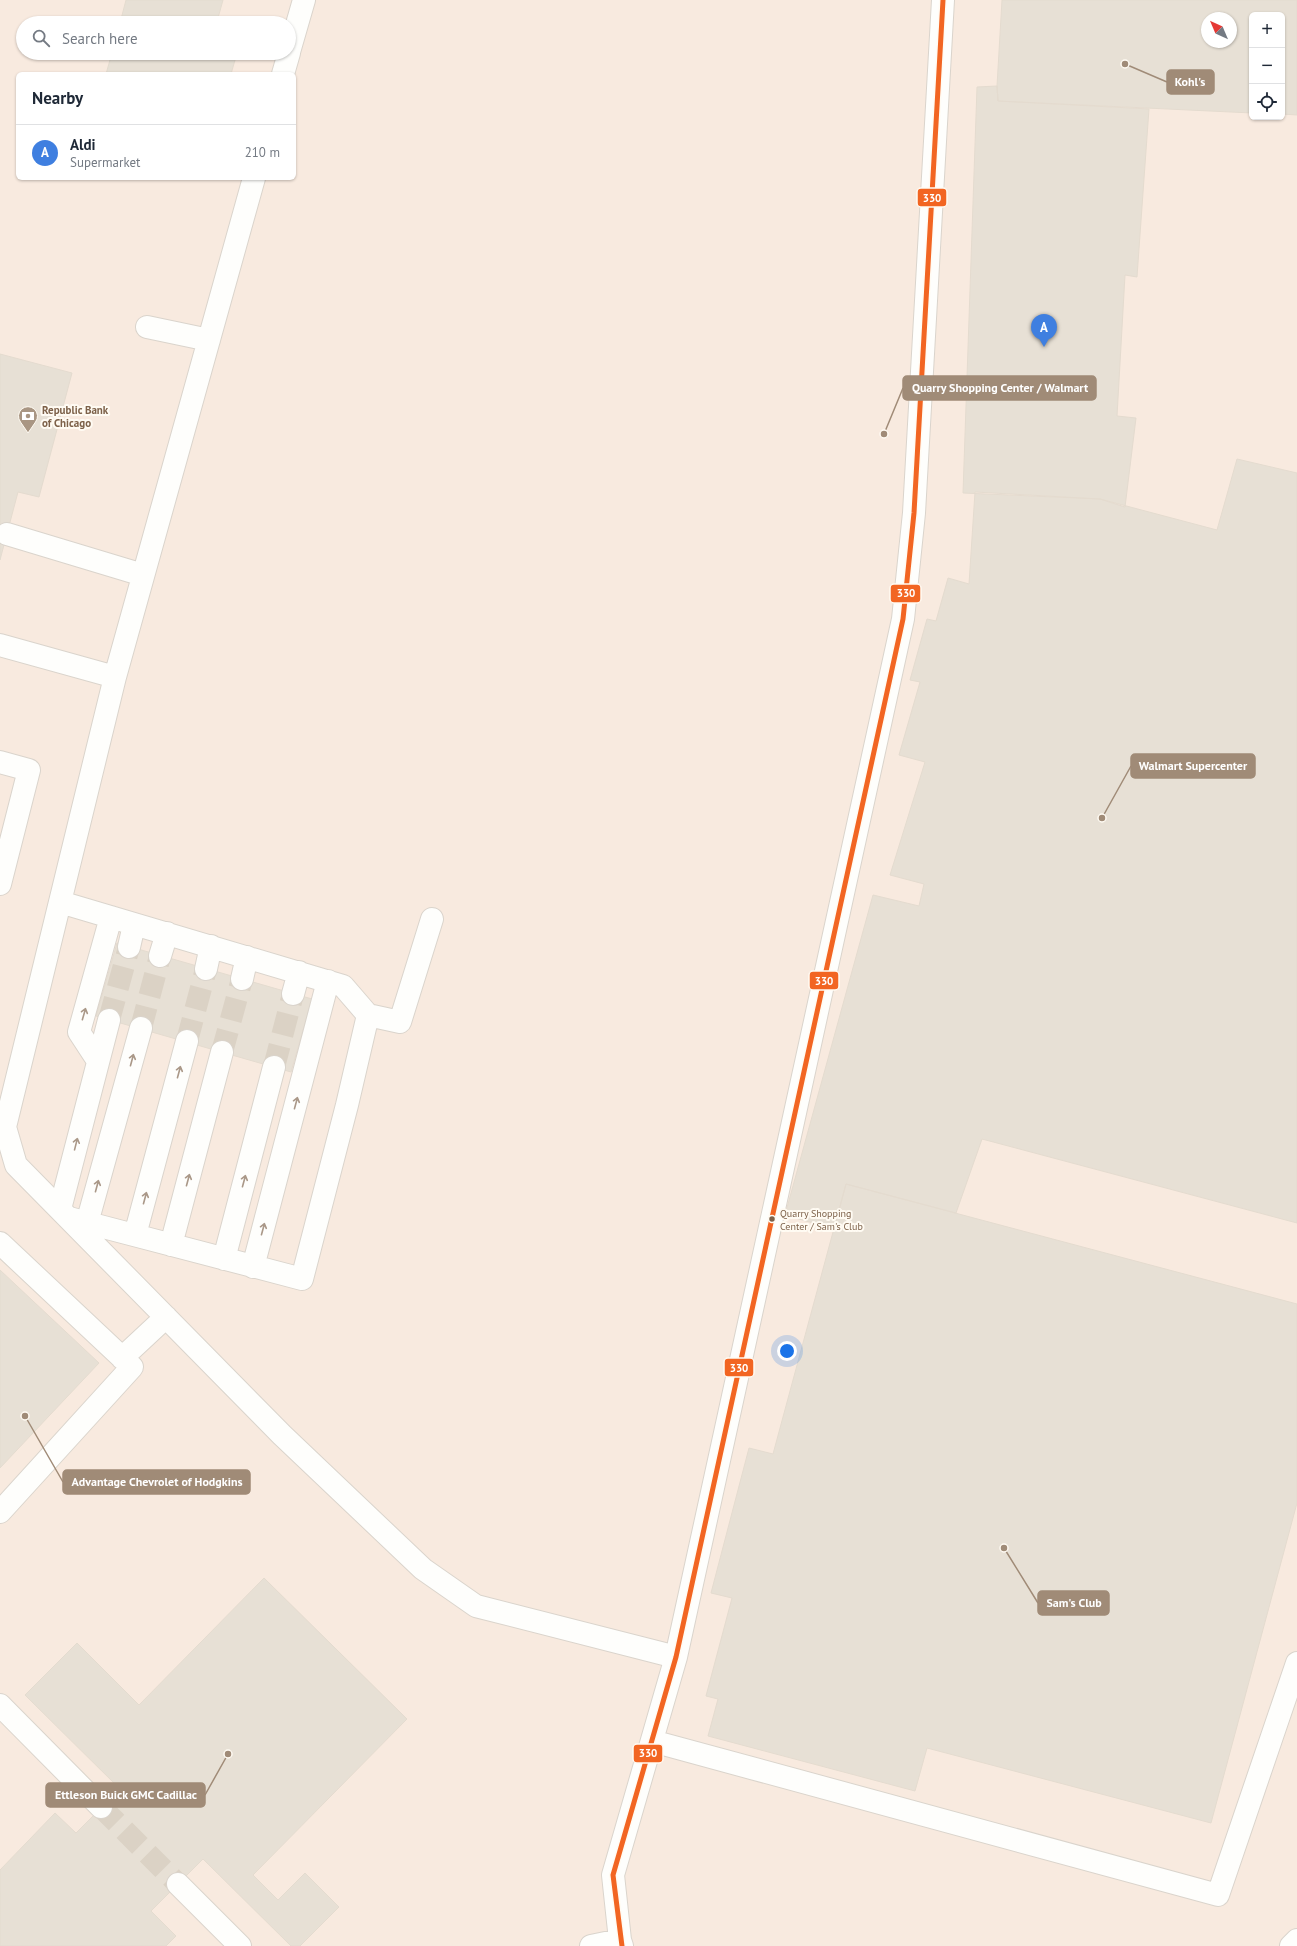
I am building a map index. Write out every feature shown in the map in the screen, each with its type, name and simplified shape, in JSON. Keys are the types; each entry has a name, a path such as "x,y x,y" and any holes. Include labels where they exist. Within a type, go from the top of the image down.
{"street":[{"path":"296,28 304,0"},
{"path":"591,1946 621,1943 613,1875 676,1657 903,620 914,513 943,0"},
{"path":"284,72 287,60"},
{"path":"253,180 115,677 5,1127 16,1165 72,1217 166,1317 282,1435 423,1569 476,1606 676,1657"},
{"path":"147,326 209,340"},
{"path":"7,534 143,575"},
{"path":"0,645 115,677"},
{"path":"0,762 29,770 0,884"},
{"path":"60,902 134,925 247,956 344,986 368,1015 400,1022 432,920"},
{"path":"98,1061 79,1032 111,917"},
{"path":"130,947 134,925"},
{"path":"160,956 167,933"},
{"path":"206,969 211,946"},
{"path":"242,979 247,956"},
{"path":"293,994 299,972"},
{"path":"252,1266 328,981"},
{"path":"72,1217 135,1236 302,1279 347,1105 368,1015"},
{"path":"72,1217 98,1061 109,1020"},
{"path":"72,1217 141,1028"},
{"path":"135,1236 187,1042"},
{"path":"170,1245 222,1052"},
{"path":"224,1259 274,1067"},
{"path":"0,1243 132,1367 0,1512"},
{"path":"122,1358 166,1317"},
{"path":"652,1741 1218,1895 1297,1662"},
{"path":"0,1705 102,1807"},
{"path":"178,1884 240,1946"},
{"path":"1291,1946 1297,1940"}],"shaded area":[{"path":"0,0 1297,0 1297,1946 0,1946"}],"building":[{"path":"126,0 223,0 219,16 122,16"},
{"path":"1002,0 1297,0 1297,115 1285,114 1285,12 1249,12 1249,113 998,101 997,86"},
{"path":"110,60 235,60 232,72 107,72"},
{"path":"997,86 998,101 1149,109 1137,277 1125,275 1117,416 1136,418 1125,507 1100,499 963,493 977,87"},
{"name":"Republic Bank of Chicago","path":"0,354 72,373 39,497 18,492 0,560"},
{"path":"1237,459 1297,473 1297,1223 982,1139 956,1213 846,1184 834,1229 785,1215 873,895 919,906 924,884 890,875 925,762 899,755 920,682 910,680 927,619 936,621 948,578 969,584 975,492 1100,499 1217,530"},
{"path":"117,943 312,999 291,1072 96,1016"},
{"path":"846,1184 1297,1304 1297,1503 1211,1823 927,1748 915,1791 708,1736 718,1699 706,1696 732,1598 711,1593 749,1448 773,1454"},
{"path":"0,1270 99,1363 0,1468"},
{"path":"264,1578 407,1719 253,1875 278,1900 305,1873 339,1907 300,1946 291,1946 203,1859 151,1911 176,1936 166,1946 0,1946 0,1870 55,1813 76,1833 120,1789 25,1695 77,1643 139,1705"}],"tunnel":[{"path":"109,1020 129,947"},
{"path":"141,1028 160,956"},
{"path":"187,1041 206,969"},
{"path":"222,1052 242,979"},
{"path":"274,1067 293,994"},
{"path":"101,1807 178,1884"}],"transit line":[{"name":"330","path":"622,1946 613,1875 676,1657 903,619 914,513 943,0"}],"place":[{"name":"Kohl's","path":"1125,64"},
{"name":"Aldi","path":"1044,347"},
{"name":"Republic Bank of Chicago","path":"28,433"},
{"name":"Quarry Shopping Center / Walmart","path":"884,434"},
{"name":"Walmart Supercenter","path":"1102,818"},
{"name":"Quarry Shopping Center / Sam's Club","path":"772,1219"},
{"name":"Advantage Chevrolet of Hodgkins","path":"25,1416"},
{"name":"Sam's Club","path":"1004,1548"},
{"name":"Ettleson Buick GMC Cadillac","path":"228,1754"}]}
